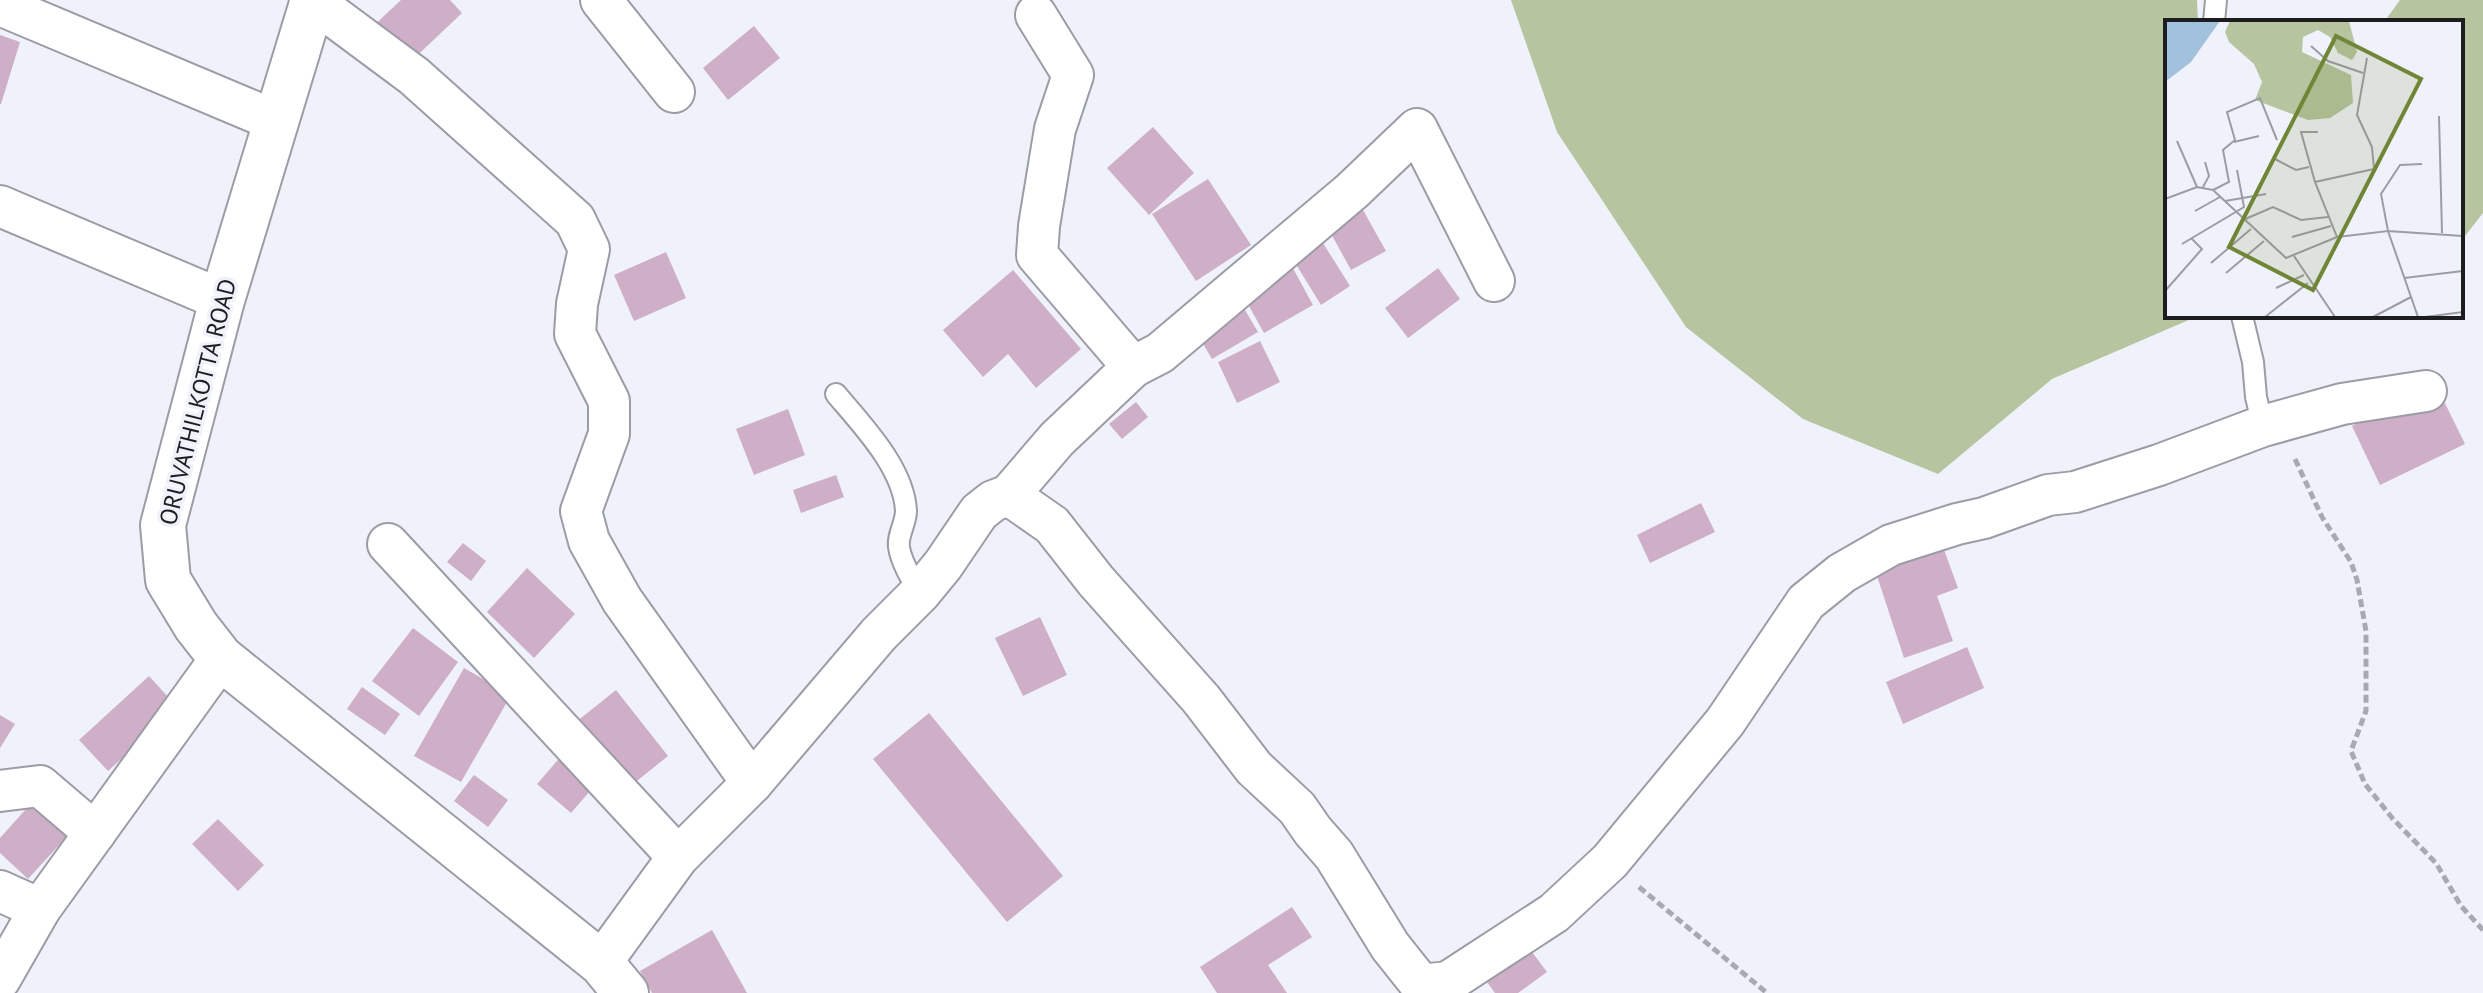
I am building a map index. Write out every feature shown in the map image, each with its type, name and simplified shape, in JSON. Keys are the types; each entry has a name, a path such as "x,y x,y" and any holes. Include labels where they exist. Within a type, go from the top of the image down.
{"street":[{"path":"313,0 414,76 575,220 589,249 577,304 575,334 609,401 609,434 581,511 589,541 622,600 752,783"},
{"name":"ORUVATHILKOTTA ROAD","path":"313,0 222,300 163,525 168,580 196,626 221,658 613,978"},
{"path":"601,0 674,92"},
{"path":"0,5 276,121"},
{"path":"1036,15 1073,75 1055,129 1037,255 1133,367"},
{"path":"613,978 678,857 752,783 879,634 920,593 979,512 993,501 1009,495 1057,439 1133,367 1160,353 1352,191 1417,129 1494,281"},
{"path":"0,206 222,300"},
{"path":"1009,495 1052,525 1096,581 1201,699 1254,768 1297,808 1334,855 1390,946 1421,985 1448,982 1475,965 1554,913 1610,861 1725,722 1806,602 1842,573 1891,545 1928,536 2048,495 2075,492 2263,426 2342,404 2426,391"},
{"path":"388,544 678,857"},
{"path":"0,979 40,909 221,658"},
{"path":"0,791 40,786 95,833"},
{"path":"0,891 40,909"}],"lane":[{"path":"2214,20 2216,0"},
{"path":"2242,318 2263,426"},
{"path":"836,394 885,456 900,486 906,512 898,546 920,593"}],"path":[{"path":"2263,426 2266,438 2291,449 2322,517 2351,562 2357,580 2366,631 2366,711 2351,751 2365,784 2393,819 2436,863 2461,906 2483,930"},
{"path":"1610,861 1767,993"}],"green space":[{"path":"1511,0 2197,0 2198,20 2165,20 2165,318 2191,319 2052,379 1938,474 1803,419 1686,327 1557,132"},
{"path":"2400,0 2483,0 2483,213 2463,238 2463,20 2385,20"}],"building":[{"path":"401,0 450,0 462,13 404,68 369,30"},
{"path":"754,26 780,58 728,100 703,68"},
{"path":"0,35 20,42 1,104 0,104"},
{"path":"1153,127 1194,173 1149,215 1107,168"},
{"path":"1208,179 1251,245 1196,281 1152,214"},
{"path":"1363,210 1386,251 1351,270 1329,230"},
{"path":"1323,243 1350,286 1321,305 1294,261"},
{"path":"666,252 686,298 634,321 614,275"},
{"path":"1289,261 1313,305 1264,333 1240,290"},
{"path":"1438,268 1460,299 1408,338 1385,308"},
{"path":"1013,270 1081,349 1036,388 1008,354 983,377 943,330"},
{"path":"1245,310 1258,332 1212,359 1199,337"},
{"path":"1260,341 1280,382 1237,403 1218,362"},
{"path":"2436,385 2465,444 2380,485 2352,426"},
{"path":"1136,402 1148,417 1122,439 1109,424"},
{"path":"788,409 805,455 754,475 736,429"},
{"path":"836,475 844,497 801,513 793,490"},
{"path":"1701,503 1715,532 1650,563 1637,535"},
{"path":"463,543 486,561 471,581 447,562"},
{"path":"1943,547 1958,588 1937,596 1953,641 1904,658 1875,570"},
{"path":"527,568 575,614 534,658 487,612"},
{"path":"1040,617 1067,675 1023,696 995,638"},
{"path":"413,628 458,662 419,716 372,681"},
{"path":"1967,647 1984,688 1903,724 1886,682"},
{"path":"464,668 511,695 461,782 414,756"},
{"path":"149,676 178,708 108,771 79,740"},
{"path":"362,687 400,714 385,735 347,709"},
{"path":"616,690 668,756 628,788 576,722"},
{"path":"929,713 1063,876 1007,922 873,759"},
{"path":"0,715 15,724 0,748"},
{"path":"563,754 596,784 571,813 537,784"},
{"path":"474,775 508,800 488,827 454,801"},
{"path":"35,799 71,832 28,879 0,853 0,838"},
{"path":"218,819 264,865 238,891 192,844"},
{"path":"1292,907 1312,937 1268,965 1287,993 1217,993 1200,967"},
{"path":"712,930 747,993 652,993 640,971"},
{"path":"1520,936 1547,972 1518,993 1495,993 1476,967"}]}
